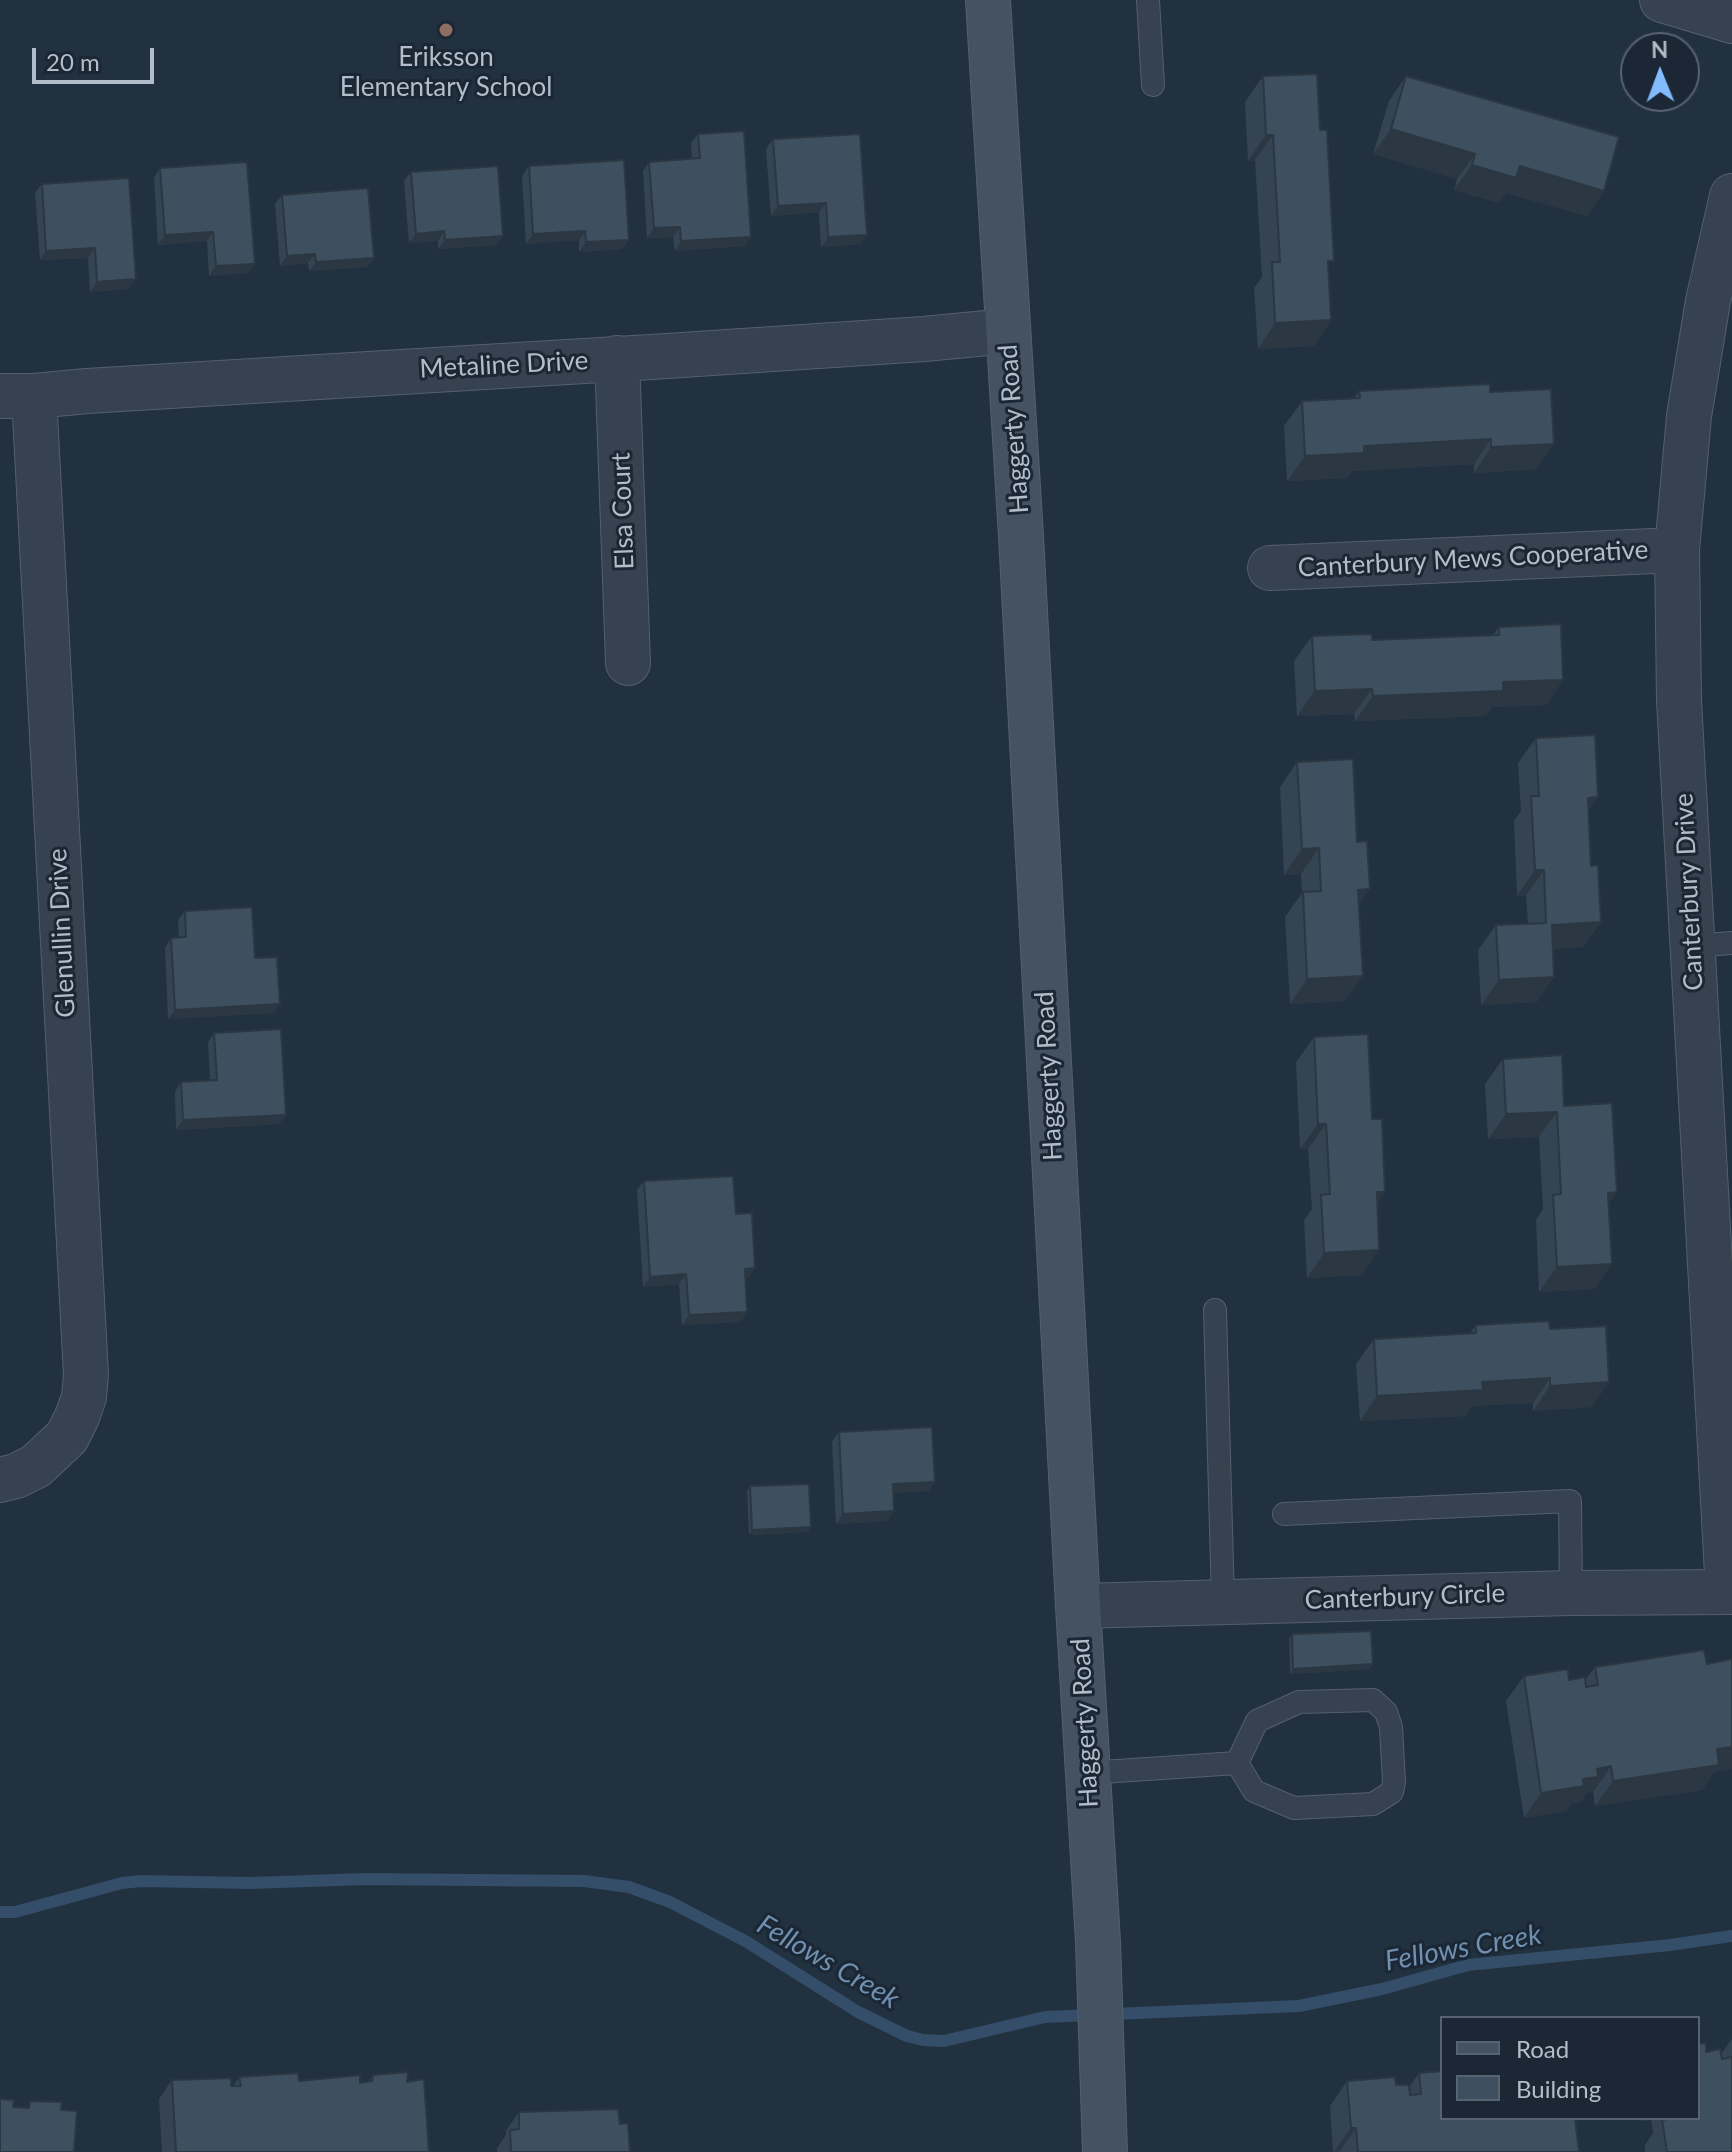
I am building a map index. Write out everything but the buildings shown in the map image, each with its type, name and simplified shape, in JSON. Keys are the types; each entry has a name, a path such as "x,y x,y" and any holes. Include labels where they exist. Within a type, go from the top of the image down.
{"main road":[{"name":"Haggerty Road","path":"988,0 1021,536 1098,1942 1105,2146"}],"street":[{"path":"1662,0 1732,21"},
{"name":"Canterbury Drive","path":"1730,1592 1712,944 1679,700 1677,550 1689,416 1708,301 1732,196"},
{"name":"Metaline Drive","path":"17,396 924,339 1008,331"},
{"name":"Elsa Court","path":"617,358 628,663"},
{"name":"Glenullin Drive","path":"0,1480 36,1466 67,1437 84,1397 86,1375 17,396"},
{"name":"Canterbury Mews Cooperative","path":"1270,568 1677,550"},
{"name":"Canterbury Circle","path":"1078,1606 1571,1593 1730,1592"}],"lane":[{"path":"1148,0 1153,85"},
{"path":"1215,1310 1223,1602"},
{"path":"1284,1514 1570,1501 1571,1593"},
{"path":"1373,1700 1386,1712 1391,1727 1392,1792 1373,1804 1294,1808 1254,1791 1237,1763 1257,1721 1299,1702 1373,1700"},
{"path":"1087,1773 1237,1763"}],"waterway":[{"name":"Fellows Creek","path":"0,1912 15,1912 122,1883 141,1881 584,1881 629,1887 670,1902 747,1942 858,2012 907,2036 944,2041 1045,2017 1299,2006 1382,1989 1468,1965 1732,1936"}],"place":[{"name":"Eriksson Elementary School","path":"446,30"}]}
